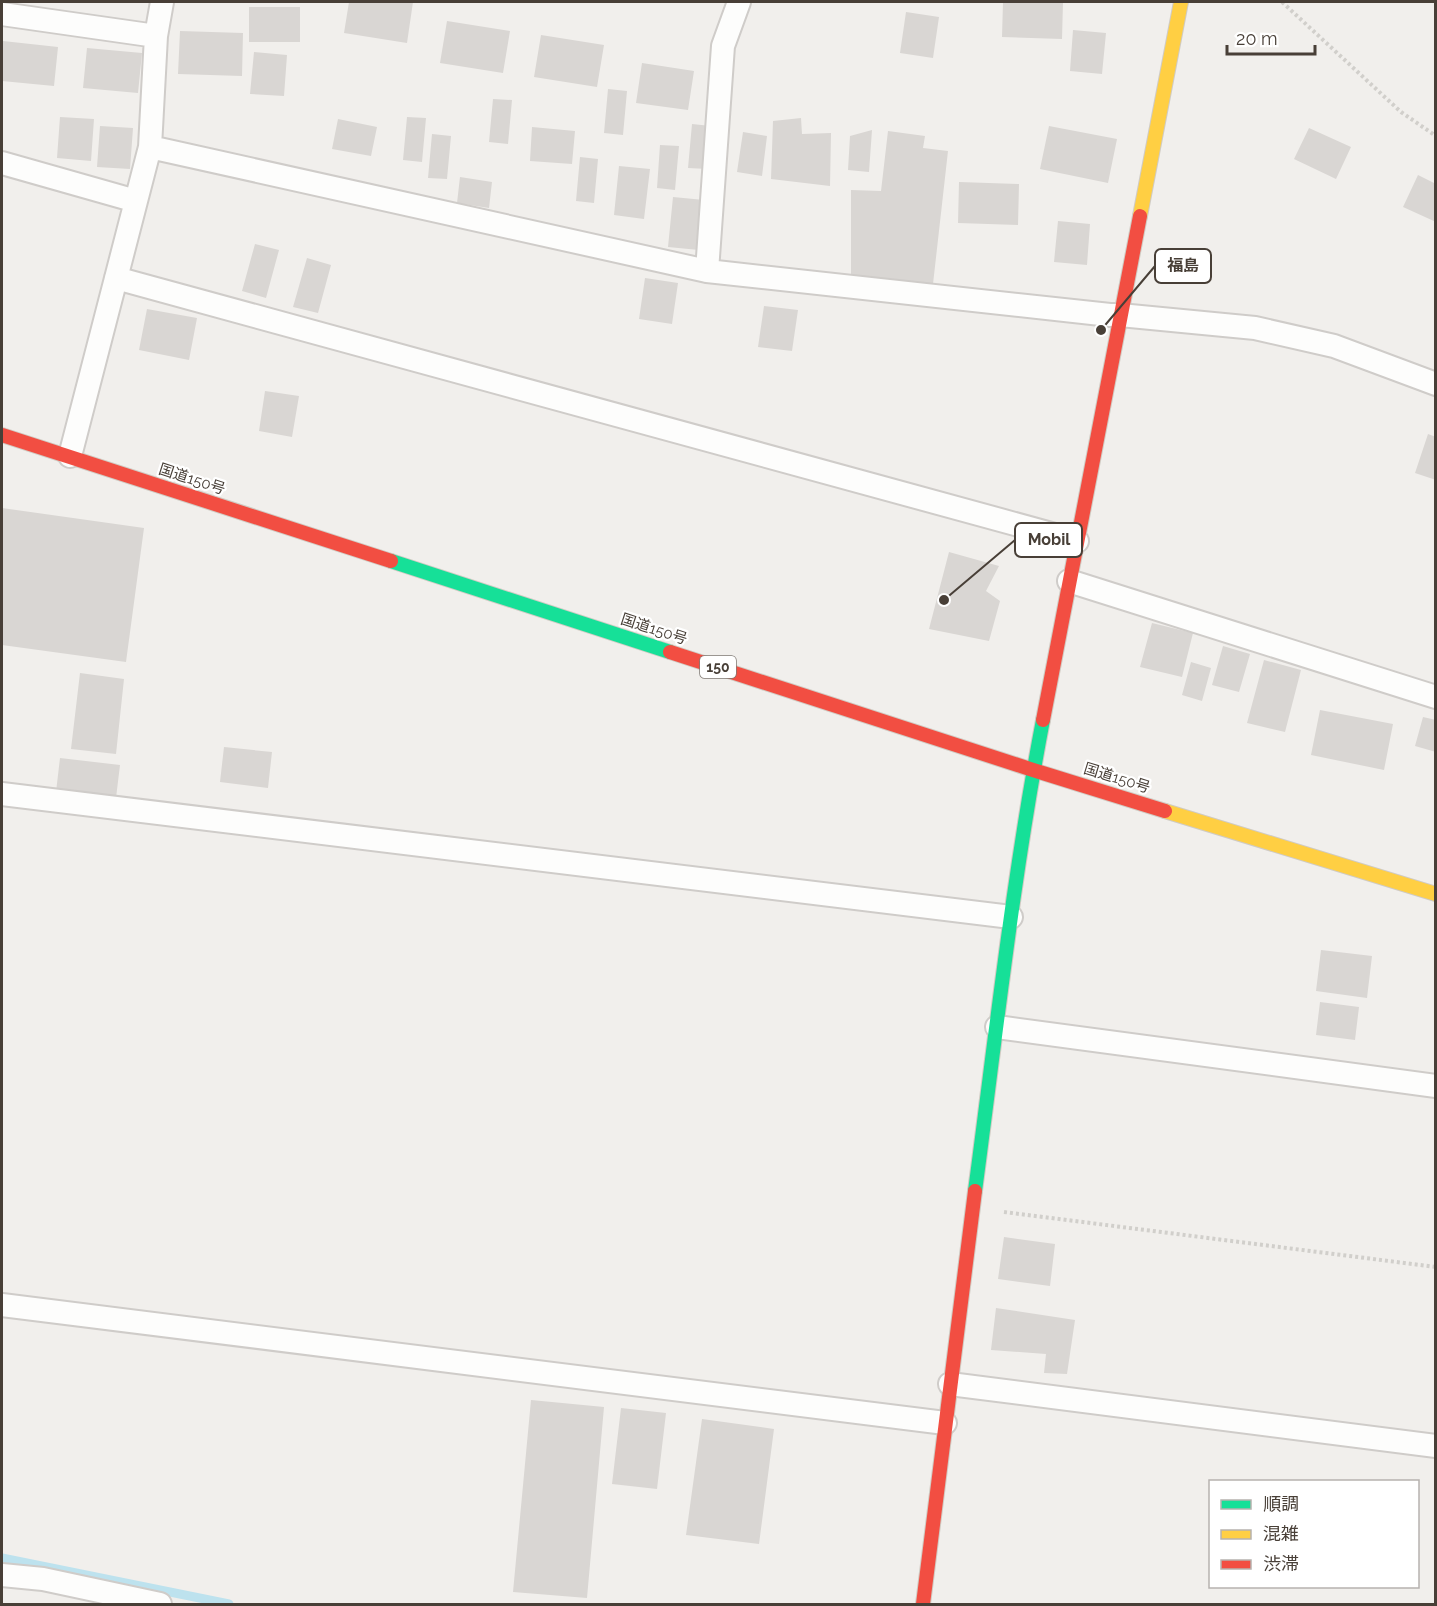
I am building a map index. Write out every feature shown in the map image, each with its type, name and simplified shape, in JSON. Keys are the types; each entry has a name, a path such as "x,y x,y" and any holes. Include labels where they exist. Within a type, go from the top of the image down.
{"main road":[{"path":"923,1605 1011,917 1034,770 1181,2"},
{"name":"国道150号","path":"2,435 1034,770 1436,894"}],"street":[{"path":"70,456 150,147 156,36 162,2"},
{"path":"707,271 723,46 740,2"},
{"path":"2,14 156,36"},
{"path":"150,147 707,271 1099,314 1255,328 1334,346 1436,384"},
{"path":"2,163 136,201"},
{"path":"116,278 1077,541"},
{"path":"1069,581 1436,697"},
{"path":"2,795 1011,917"},
{"path":"997,1027 1436,1086"},
{"path":"2,1305 945,1423"},
{"path":"950,1384 1436,1446"},
{"path":"2,1575 43,1579 160,1605"}],"path":[{"path":"1282,2 1401,112 1436,136"},
{"path":"973,1208 1436,1267"}],"building":[{"path":"349,2 413,2 407,43 344,33"},
{"path":"1003,2 1063,2 1062,39 1002,37"},
{"path":"249,7 300,7 300,42 249,42"},
{"path":"906,12 939,17 933,58 900,53"},
{"path":"447,21 510,31 503,73 440,63"},
{"path":"1073,30 1106,33 1102,74 1070,71"},
{"path":"180,31 243,33 242,76 178,74"},
{"path":"541,35 604,45 597,87 534,77"},
{"path":"3,41 58,47 54,86 2,81"},
{"path":"87,48 142,53 138,93 83,88"},
{"path":"254,52 287,55 284,96 250,94"},
{"path":"642,63 694,71 688,110 636,103"},
{"path":"608,89 627,91 623,135 604,133"},
{"path":"493,99 512,100 508,144 489,142"},
{"path":"60,117 94,119 91,161 57,158"},
{"path":"407,117 426,118 422,162 403,160"},
{"path":"801,118 802,134 831,133 830,186 771,179 773,121"},
{"path":"338,119 377,127 371,156 332,149"},
{"path":"692,124 711,126 707,169 688,168"},
{"path":"100,126 133,128 130,169 97,167"},
{"path":"1049,126 1117,139 1108,183 1040,169"},
{"path":"532,127 575,131 572,164 530,161"},
{"path":"1309,128 1351,147 1336,179 1294,159"},
{"path":"872,130 869,172 848,170 850,136"},
{"path":"888,131 925,136 923,148 948,151 933,284 851,275 851,190 881,191"},
{"path":"743,132 767,136 762,176 737,172"},
{"path":"432,134 451,136 447,179 428,178"},
{"path":"660,145 679,146 675,190 657,188"},
{"path":"580,157 598,159 594,203 576,201"},
{"path":"619,166 650,169 644,219 614,215"},
{"path":"1418,175 1436,184 1436,222 1403,207"},
{"path":"460,177 492,182 489,208 457,203"},
{"path":"959,182 1019,184 1018,225 958,223"},
{"path":"673,197 704,200 699,250 668,247"},
{"path":"1058,221 1090,224 1087,265 1054,262"},
{"path":"255,244 279,250 266,298 242,291"},
{"path":"307,258 331,265 318,313 293,307"},
{"path":"645,278 678,283 672,324 639,319"},
{"path":"764,306 798,310 792,351 758,347"},
{"path":"147,309 197,318 189,360 139,350"},
{"path":"265,391 299,396 292,437 259,431"},
{"path":"1428,434 1436,437 1436,480 1415,473"},
{"path":"2,508 144,528 126,662 2,645"},
{"path":"949,552 999,566 986,591 1000,601 989,641 929,629"},
{"path":"1152,623 1193,633 1182,677 1140,667"},
{"path":"1223,646 1250,654 1239,692 1212,685"},
{"path":"1264,660 1301,670 1285,732 1247,723"},
{"path":"1191,662 1211,668 1202,701 1182,695"},
{"path":"80,673 124,679 116,754 71,749"},
{"path":"1320,710 1393,724 1384,770 1311,755"},
{"path":"1423,717 1436,720 1436,752 1415,746"},
{"path":"224,747 272,752 268,788 220,782"},
{"path":"60,758 120,765 116,798 56,792"},
{"path":"1321,950 1372,956 1367,998 1316,991"},
{"path":"1320,1002 1359,1007 1355,1040 1316,1035"},
{"path":"1004,1237 1055,1244 1050,1286 998,1279"},
{"path":"996,1308 1075,1320 1067,1374 1044,1373 1046,1354 991,1350"},
{"path":"531,1400 604,1407 587,1598 513,1592"},
{"path":"621,1408 666,1413 657,1489 612,1484"},
{"path":"702,1419 774,1429 759,1544 686,1535"}],"waterway":[{"path":"2,1558 229,1604"}],"traffic: fast":[{"path":"391,561 670,652"},
{"path":"975,1191 1014,896 1043,720"}],"traffic: slow":[{"path":"1140,216 1181,2"},
{"path":"1165,811 1436,894"}],"traffic: jam":[{"path":"1043,720 1140,216"},
{"path":"2,435 391,561"},
{"path":"670,652 1165,811"},
{"path":"923,1604 975,1191"}],"place":[{"name":"福島","path":"1101,330"},
{"name":"Mobil","path":"944,600"}]}
